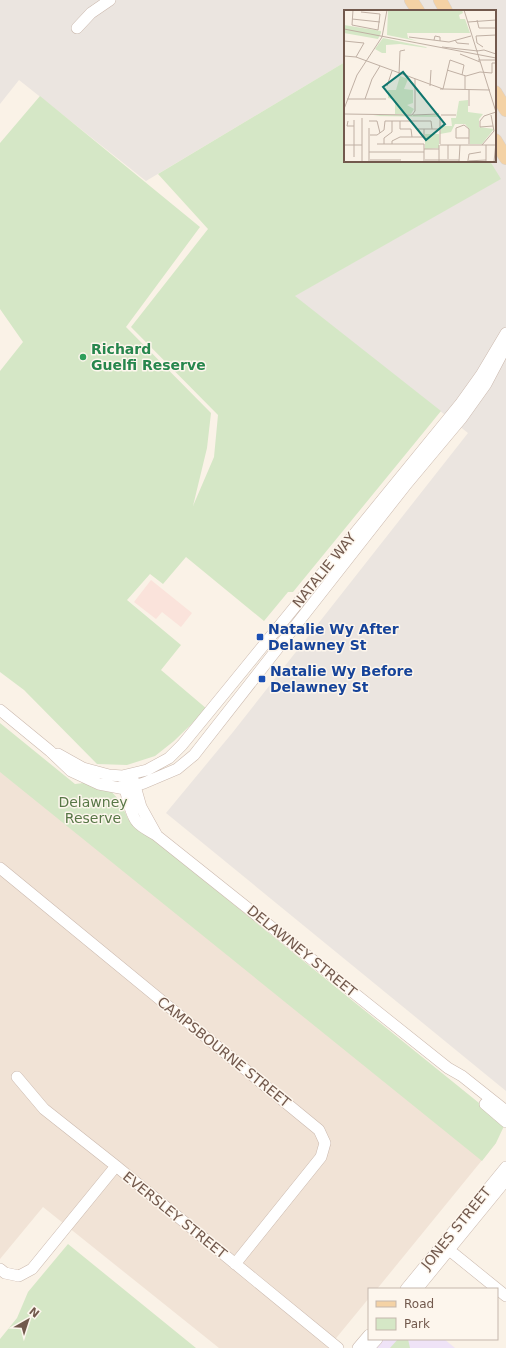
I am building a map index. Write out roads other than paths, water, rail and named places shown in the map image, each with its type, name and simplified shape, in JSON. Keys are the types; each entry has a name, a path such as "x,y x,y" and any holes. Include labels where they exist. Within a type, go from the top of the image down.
{"main road":[{"path":"412,0 417,10"},
{"path":"440,0 445,10"},
{"path":"496,94 506,110"},
{"path":"496,142 506,158"}],"street":[{"path":"77,28 91,13 110,0"},
{"name":"NATALIE WAY","path":"50,751 83,768 109,775 127,775 147,770 169,758 182,745 461,403 481,375 506,333"},
{"name":"NATALIE WAY","path":"130,787 159,778 177,769 194,755 405,486 461,419 486,384 506,346"},
{"path":"0,710 75,773 99,784 130,787"},
{"name":"DELAWNEY STREET","path":"127,775 136,821 144,829 156,835 448,1068 462,1076 506,1111"},
{"name":"CAMPSBOURNE STREET","path":"0,868 319,1130 325,1143 321,1157 235,1264"},
{"name":"DELAWNEY STREET","path":"448,1068 456,1080 506,1122"},
{"name":"EVERSLEY STREET","path":"17,1077 44,1109 338,1348"},
{"path":"0,1269 5,1273 19,1276 32,1269 116,1166"},
{"name":"JONES STREET","path":"418,1288 445,1247 506,1166"},
{"name":"JONES STREET","path":"407,1288 506,1180"},
{"path":"445,1247 496,1288"},
{"path":"498,1290 506,1296"},
{"path":"358,1348 368,1336"},
{"path":"369,1348 376,1340"}],"place":[{"name":"Richard Guelfi Reserve","path":"83,357"},
{"name":"Natalie Wy After Delawney St","path":"260,637"},
{"name":"Natalie Wy Before Delawney St","path":"262,679"}],"park label":[{"name":"Delawney Reserve","path":"93,810"}]}
